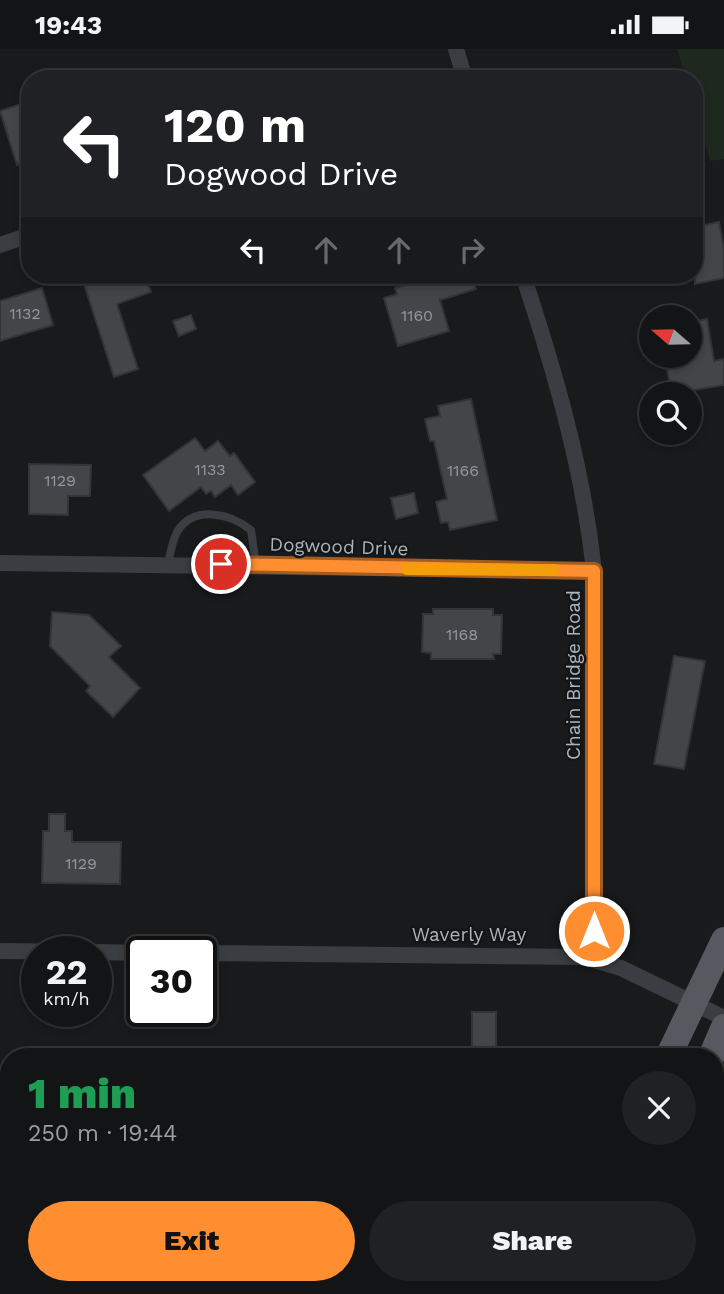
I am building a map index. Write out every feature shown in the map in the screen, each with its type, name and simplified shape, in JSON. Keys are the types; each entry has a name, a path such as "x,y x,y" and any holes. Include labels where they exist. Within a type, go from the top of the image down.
{"main road":[{"path":"672,1048 724,940"},
{"path":"715,1048 724,1027"}],"street":[{"path":"456,49 462,70"},
{"path":"0,245 21,238"},
{"name":"Chain Bridge Road","path":"526,284 559,386 588,518 594,571 594,958"},
{"name":"Dogwood Drive","path":"0,563 594,571"},
{"path":"0,951 21,951"},
{"name":"Waverly Way","path":"217,953 560,955 594,958 724,1018"}],"lane":[{"path":"168,565 179,529 195,517 215,513 239,520 251,530 256,565"}],"shaded area":[{"path":"677,49 724,49 724,159 710,161 703,137 703,70 683,70"}],"building":[{"path":"21,104 21,164 17,165 0,111"},
{"path":"719,222 724,250 724,278 703,282 703,225"},
{"path":"84,284 148,284 151,292 117,304 138,369 114,377"},
{"path":"409,284 475,284 476,289 440,300 449,331 398,346 384,298 397,294 395,288"},
{"path":"42,288 53,325 0,341 0,301"},
{"path":"191,315 196,329 179,336 173,321"},
{"path":"707,319 714,361 724,359 724,385 702,389 702,382 669,382 667,368 702,368 702,320"},
{"path":"471,399 497,520 450,530 448,522 441,523 436,502 447,499 434,441 430,441 425,419 440,416 438,406"},
{"path":"195,438 205,451 218,441 230,456 234,453 255,482 238,495 231,485 215,497 211,491 206,494 201,487 169,511 143,475"},
{"path":"29,464 91,465 90,496 68,496 68,515 29,514"},
{"path":"414,493 418,513 396,519 391,498"},
{"path":"433,609 493,609 493,615 502,615 501,654 493,654 494,659 431,659 431,653 422,652 423,614 433,614"},
{"path":"52,612 89,615 121,646 109,657 140,688 113,717 86,691 90,686 50,646"},
{"path":"674,656 705,661 684,769 654,764"},
{"path":"49,814 65,814 65,831 72,831 72,842 121,842 120,884 42,883 43,831 49,831"},
{"path":"472,1012 496,1012 496,1048 472,1048"}],"slow traffic":[{"path":"407,569 554,570"}],"route":[{"path":"221,564 594,571 594,931"}]}
